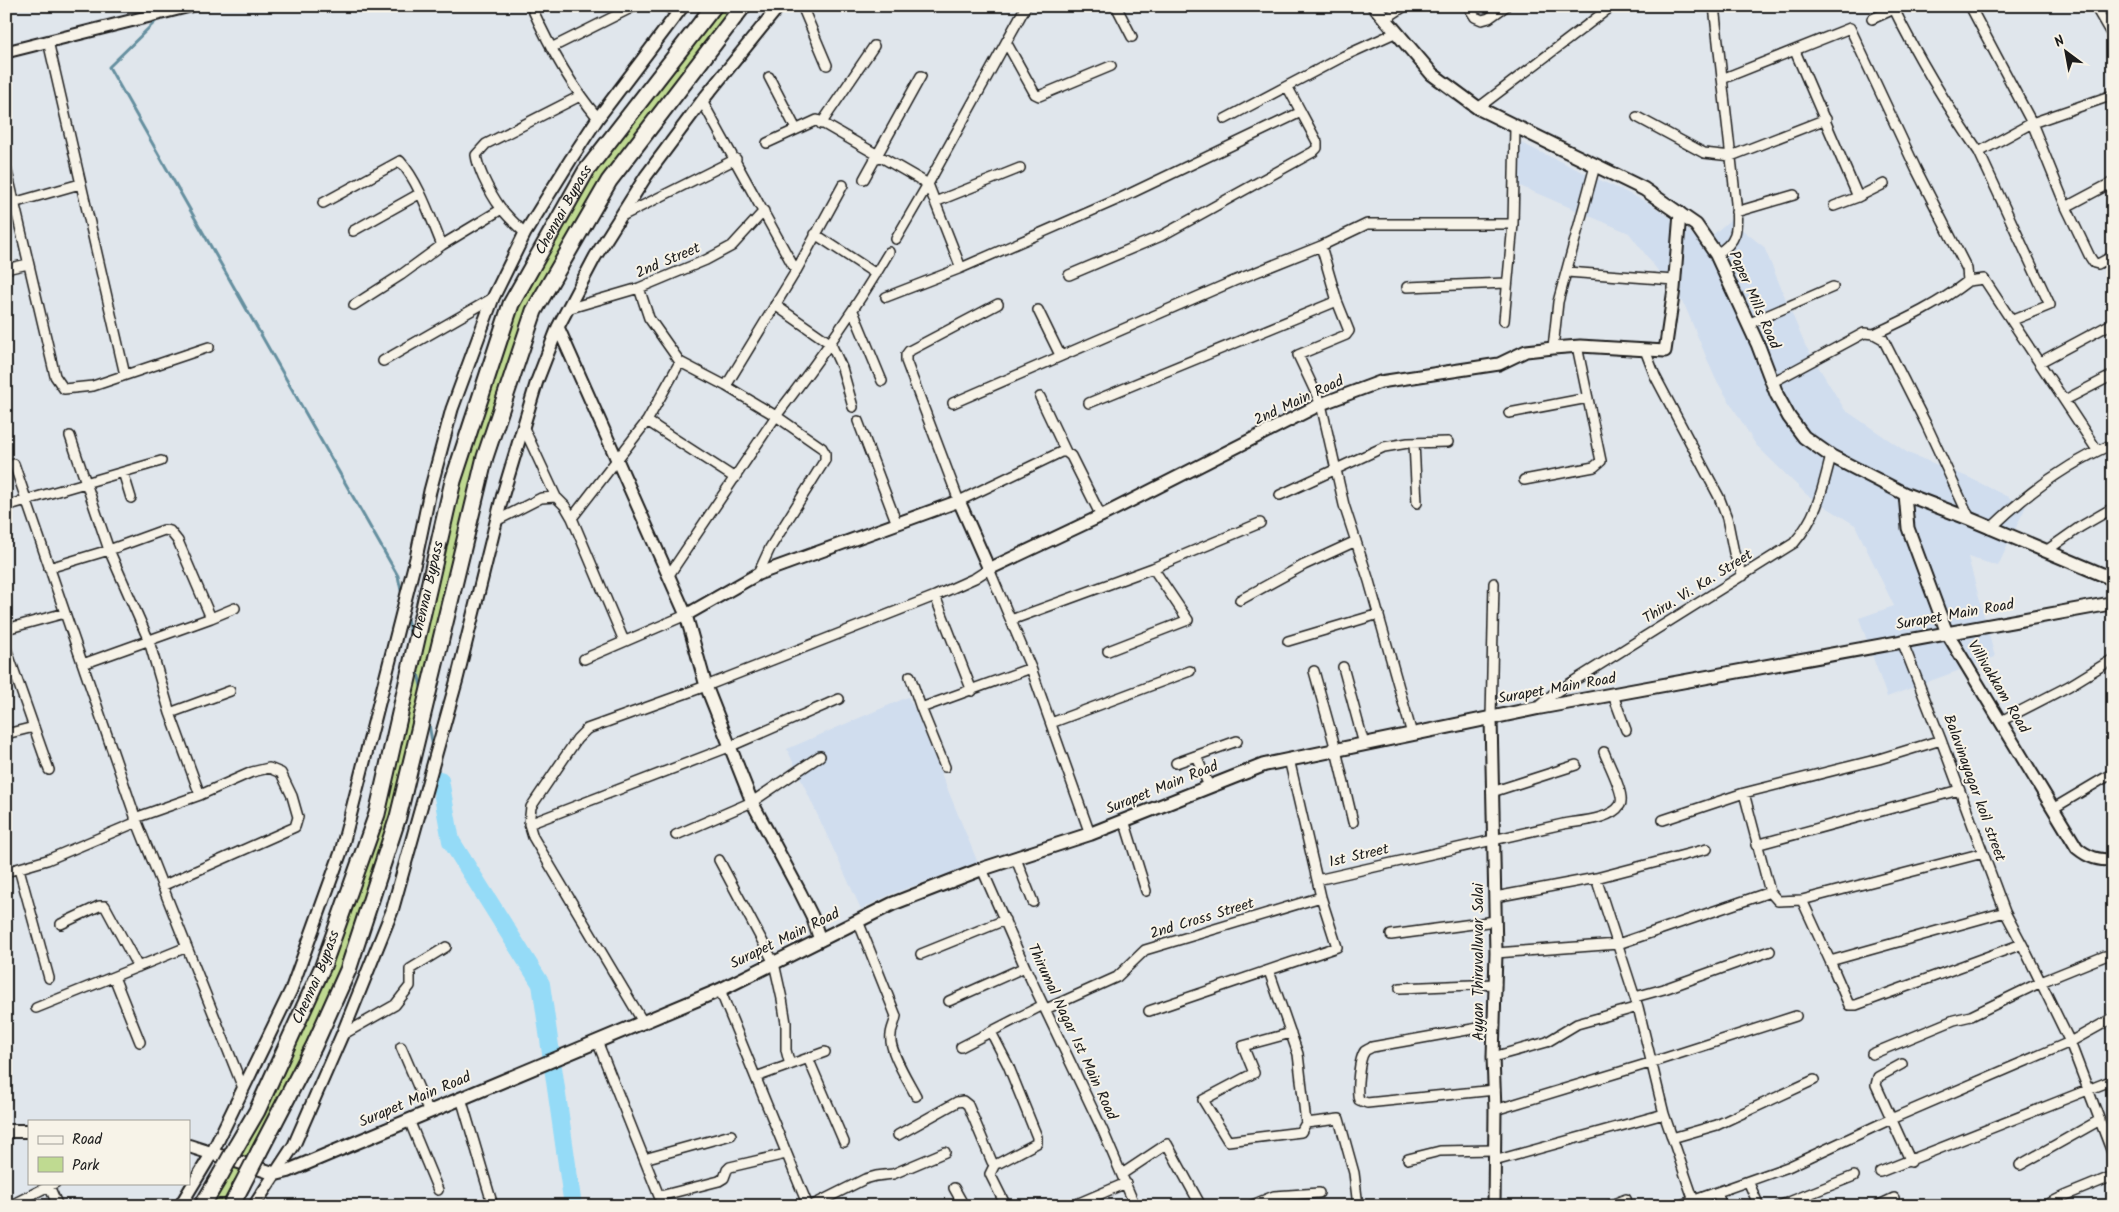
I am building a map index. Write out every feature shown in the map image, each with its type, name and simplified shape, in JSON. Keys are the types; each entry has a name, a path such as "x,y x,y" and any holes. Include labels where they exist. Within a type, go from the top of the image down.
{"highway":[{"name":"Chennai Bypass","path":"202,1206 257,1111 323,966 377,814 453,481 511,304 586,170 714,6"},
{"name":"Chennai Bypass","path":"231,1206 314,1046 348,970 398,817 485,457 534,310 609,181 743,6"}],"main road":[{"name":"Paper Mills Road","path":"1374,6 1432,74 1478,108 1644,189 1696,225 1716,254 1748,324 1771,384 1789,418 1804,437 1830,456 1905,494 1970,519 2113,580"},
{"name":"Surapet Main Road","path":"273,1174 288,1171 720,990 892,904 982,869 1016,860 1090,834 1264,765 1538,708 1947,632 2113,604"},
{"path":"6,1131 28,1131"},
{"path":"190,1146 273,1174"}],"street":[{"path":"531,6 551,48 580,96 598,118"},
{"path":"551,48 635,6"},
{"path":"180,1206 216,1154 243,1088 291,990 341,852 406,599 452,409 493,298 526,233 598,118 680,9 665,6"},
{"path":"254,1206 273,1174 294,1145 342,1035 392,910 457,679 496,521 537,381 558,327 595,257 646,176 702,101 779,6"},
{"path":"802,6 827,65"},
{"path":"896,239 1026,6"},
{"path":"1116,6 1132,37"},
{"path":"1385,19 1405,6"},
{"path":"1468,6 1475,17 1482,20 1489,18 1506,6"},
{"path":"1478,108 1612,6"},
{"path":"1714,6 1731,156 1737,231 1728,248 1716,254"},
{"path":"1970,6 2032,123 2066,207 2094,263 2098,264 2113,256"},
{"path":"2095,6 2113,37"},
{"path":"6,52 185,7"},
{"path":"1872,19 1897,8 1920,60 1948,107 1979,152 2050,305 2013,320"},
{"path":"1722,80 1850,28 1916,169 1967,269 1968,281"},
{"path":"1225,119 1344,56 1397,32"},
{"path":"48,41 125,375"},
{"path":"1006,42 1035,94 1039,96 1111,66"},
{"path":"821,124 874,46"},
{"path":"1795,51 1826,119 1858,197"},
{"path":"864,179 921,76"},
{"path":"769,77 796,129"},
{"path":"1069,275 1161,236 1313,152 1317,142 1287,86"},
{"path":"1979,152 2032,123 2113,95"},
{"path":"526,233 500,210 476,162 476,155 486,144 580,96"},
{"path":"702,101 736,159 796,271"},
{"path":"886,297 961,268 1121,198 1301,112"},
{"path":"1637,118 1704,153 1731,156 1826,119"},
{"path":"767,143 814,120 928,184 961,268"},
{"path":"1504,321 1506,283 1513,224 1515,127"},
{"path":"620,218 736,159"},
{"path":"323,203 400,161 406,167 442,245"},
{"path":"1553,348 1558,302 1568,272 1595,166"},
{"path":"6,167 10,204 28,264 55,376 64,389 93,386 209,347"},
{"path":"935,202 1020,168"},
{"path":"2066,207 2113,182"},
{"path":"10,204 80,184"},
{"path":"1834,206 1884,184"},
{"path":"726,386 796,271 843,185"},
{"path":"353,231 419,194"},
{"path":"1736,212 1794,195"},
{"path":"354,305 401,275 442,245 500,210"},
{"name":"2nd Street","path":"567,309 639,288 706,260 732,246 764,211"},
{"path":"1568,272 1674,280 1680,213"},
{"path":"953,403 1060,355 1321,246 1367,224 1513,224"},
{"path":"816,234 876,274"},
{"path":"1321,246 1337,301 1349,331 1346,335 1298,355 1320,404 1344,505 1379,614 1412,734"},
{"path":"669,575 776,416 832,344 889,252"},
{"path":"6,269 28,264"},
{"path":"1967,269 1984,279 2013,320 2097,450"},
{"path":"1874,334 1918,313 1968,281 1984,279"},
{"name":"2nd Main Road","path":"989,569 1101,516 1320,404 1380,382 1499,364 1526,351 1553,348 1577,346 1665,351 1674,280"},
{"path":"1407,286 1506,283"},
{"path":"1748,324 1833,287"},
{"path":"639,288 649,318 680,362 726,386 776,416 822,448 825,453 825,460 770,548 758,574"},
{"path":"382,361 493,298"},
{"path":"1089,403 1337,301"},
{"path":"998,304 909,351 906,361 959,501 1012,620 1031,668 1090,834"},
{"path":"775,305 832,344 842,368 853,406"},
{"path":"1038,310 1060,355"},
{"path":"853,311 882,381"},
{"path":"2040,362 2113,323"},
{"path":"558,327 686,615 706,686 752,802 812,916 820,940"},
{"path":"1771,384 1864,333 1874,334 1883,340 1926,424 1970,519"},
{"path":"1524,480 1594,467 1601,460 1577,346"},
{"path":"1645,350 1655,376 1719,497 1727,518 1734,553 1743,576"},
{"path":"572,518 647,421 680,362"},
{"path":"2065,400 2113,375"},
{"path":"1040,397 1066,452 1071,456 1101,516"},
{"path":"1509,413 1588,398"},
{"path":"647,421 735,478"},
{"path":"858,421 897,524"},
{"path":"524,426 556,497 565,506 572,518 624,641"},
{"path":"70,436 110,550 149,641 170,713 200,795"},
{"path":"1280,496 1384,447 1414,443 1448,442"},
{"path":"1414,443 1417,503"},
{"path":"1990,529 2004,515 2049,480 2097,450 2113,444"},
{"path":"584,659 686,615 758,574 959,501 1061,452 1066,452"},
{"name":"Thiru. Vi. Ka. Street","path":"1538,708 1553,694 1743,576 1794,542 1805,530 1816,510 1830,456"},
{"path":"6,506 26,502 161,461"},
{"path":"14,464 136,820 243,1088"},
{"path":"123,472 131,498"},
{"name":"Villivakkam Road","path":"1905,494 1908,528 1947,632 2077,848 2087,856 2101,860 2113,860"},
{"path":"496,521 541,498 556,497"},
{"path":"2046,551 2080,527 2113,508"},
{"path":"1012,620 1153,568 1260,523"},
{"path":"49,568 110,550 164,530 170,531 178,541 211,618"},
{"path":"1240,600 1304,565 1356,542"},
{"path":"1108,651 1188,620 1153,568"},
{"path":"643,1022 533,837 529,824 531,807 577,739 587,729 706,686 935,596 975,578 989,569"},
{"path":"1491,718 1494,583"},
{"path":"935,596 972,691"},
{"path":"83,664 235,608"},
{"path":"6,629 65,613"},
{"path":"1288,641 1379,614"},
{"name":"Balavinayagar koil street","path":"1902,641 1942,740 2005,912 2070,1042 2113,1155"},
{"path":"6,648 49,770"},
{"path":"2001,721 2068,686 2113,659"},
{"path":"1344,667 1364,744"},
{"path":"921,708 1031,668"},
{"path":"1051,724 1190,671"},
{"path":"1314,671 1354,822"},
{"path":"910,676 945,767"},
{"path":"170,713 230,691"},
{"path":"1613,695 1626,730"},
{"path":"529,824 729,747 839,699"},
{"name":"Ayyan Thiruvalluvar Salai","path":"1491,718 1496,953 1493,1057 1495,1090 1494,1206"},
{"path":"6,734 34,727"},
{"path":"1663,820 1744,793 1879,759 1942,740"},
{"path":"1176,763 1237,741"},
{"name":"1st Street","path":"1269,971 1337,947 1317,880 1494,839 1585,822 1618,809 1622,802 1621,793 1604,752"},
{"path":"676,836 752,802 820,756"},
{"path":"1196,756 1209,786"},
{"path":"1289,759 1317,880"},
{"path":"1492,792 1576,765"},
{"path":"6,872 47,860 136,820 252,772 269,768 281,774 292,796 298,817 295,827 162,886"},
{"path":"2054,808 2113,772"},
{"path":"1756,845 1959,790"},
{"path":"1744,793 1756,845 1770,892 1778,901 1802,900 1983,853"},
{"path":"1124,820 1146,890"},
{"path":"1495,897 1596,878 1708,849"},
{"path":"719,860 774,963 782,998 786,1028 786,1050 790,1065"},
{"path":"1016,860 1032,902"},
{"path":"19,869 48,978"},
{"name":"Thirumal Nagar 1st Main Road","path":"982,869 1025,967 1124,1178 1135,1206"},
{"path":"1596,878 1638,1007 1653,1062 1664,1114 1694,1201"},
{"path":"1496,953 1618,944 1770,892"},
{"name":"2nd Cross Street","path":"960,1048 1044,1007 1117,976 1145,950 1321,897"},
{"path":"1802,900 1849,1005 1856,1005 2022,944"},
{"path":"61,924 99,906 105,906 138,967"},
{"path":"1830,961 2005,912"},
{"path":"921,954 1005,920"},
{"path":"858,921 896,1016 895,1026 890,1034 891,1044 916,1096"},
{"path":"1391,935 1495,921"},
{"path":"36,1008 187,947"},
{"path":"342,1035 396,1005 410,986 410,969 446,947"},
{"path":"1635,997 1664,989 1770,951"},
{"path":"1872,1054 1954,1020 1972,1016 2041,982 2105,956"},
{"path":"948,1001 1025,967"},
{"path":"1149,1011 1269,971 1298,1054 1306,1123 1300,1132 1228,1141 1203,1100 1254,1073 1243,1046 1290,1033"},
{"path":"114,977 140,1042"},
{"path":"1400,988 1496,984"},
{"path":"720,990 786,1154 810,1206 865,1179 893,1174 945,1152"},
{"path":"1493,1057 1547,1042 1577,1024 1638,1007"},
{"path":"1495,1110 1796,1016"},
{"path":"1678,1206 1788,1167 1891,1119 2070,1042 2113,1018"},
{"path":"1495,1025 1372,1047 1366,1050 1362,1056 1356,1093 1359,1100 1367,1103 1495,1090"},
{"path":"991,1032 1037,1137 1037,1142 995,1164 990,1174 1006,1206"},
{"path":"598,1041 663,1206"},
{"path":"401,1047 429,1112"},
{"path":"756,1077 825,1052"},
{"path":"808,1058 844,1142"},
{"path":"1902,1064 1878,1077 1876,1085 1911,1162"},
{"path":"1672,1138 1717,1125 1814,1080"},
{"path":"1880,1172 1911,1162 2113,1080"},
{"path":"461,1098 493,1206"},
{"path":"898,1135 957,1102 963,1101 968,1105 992,1162 995,1164"},
{"path":"1408,1159 1440,1152 1493,1156 1664,1114"},
{"path":"1306,1123 1339,1119 1354,1173 1358,1206"},
{"path":"409,1120 438,1190"},
{"path":"2020,1165 2100,1120"},
{"path":"644,1159 731,1135"},
{"path":"1072,1206 1124,1178 1167,1144 1201,1206"},
{"path":"660,1196 719,1181 724,1178 730,1167 786,1154"},
{"path":"1779,1206 1854,1176"},
{"path":"2044,1206 2113,1176"},
{"path":"1748,1181 1759,1206"},
{"path":"9,1206 52,1185 58,1206"},
{"path":"954,1188 964,1206"},
{"path":"1717,1192 1722,1206"},
{"path":"1250,1206 1274,1196 1319,1193"},
{"path":"1877,1206 1894,1198"},
{"path":"1608,1206 1626,1199 1628,1206"}],"shaded area":[{"path":"1521,143 1649,203 1688,230 1701,245 1730,220 1764,247 1805,345 1845,410 1908,453 1970,478 2026,506 1998,566 1968,557 1995,657 1887,697 1859,618 1894,606 1855,525 1807,495 1756,445 1715,378 1685,306 1629,233 1520,186"},
{"path":"908,697 978,863 891,894 861,909 787,749"}],"green space":[{"path":"723,6 739,6 531,306 401,785 346,960 304,1058 226,1206 207,1206 276,1089 332,951 459,480 513,308 587,181"}],"waterway":[{"path":"158,19 109,67 398,576 402,595"},
{"path":"406,614 411,637"},
{"path":"417,668 422,691"},
{"path":"428,719 433,747"},
{"path":"437,765 440,780"},
{"path":"440,780 451,841 541,984 573,1206"}]}
